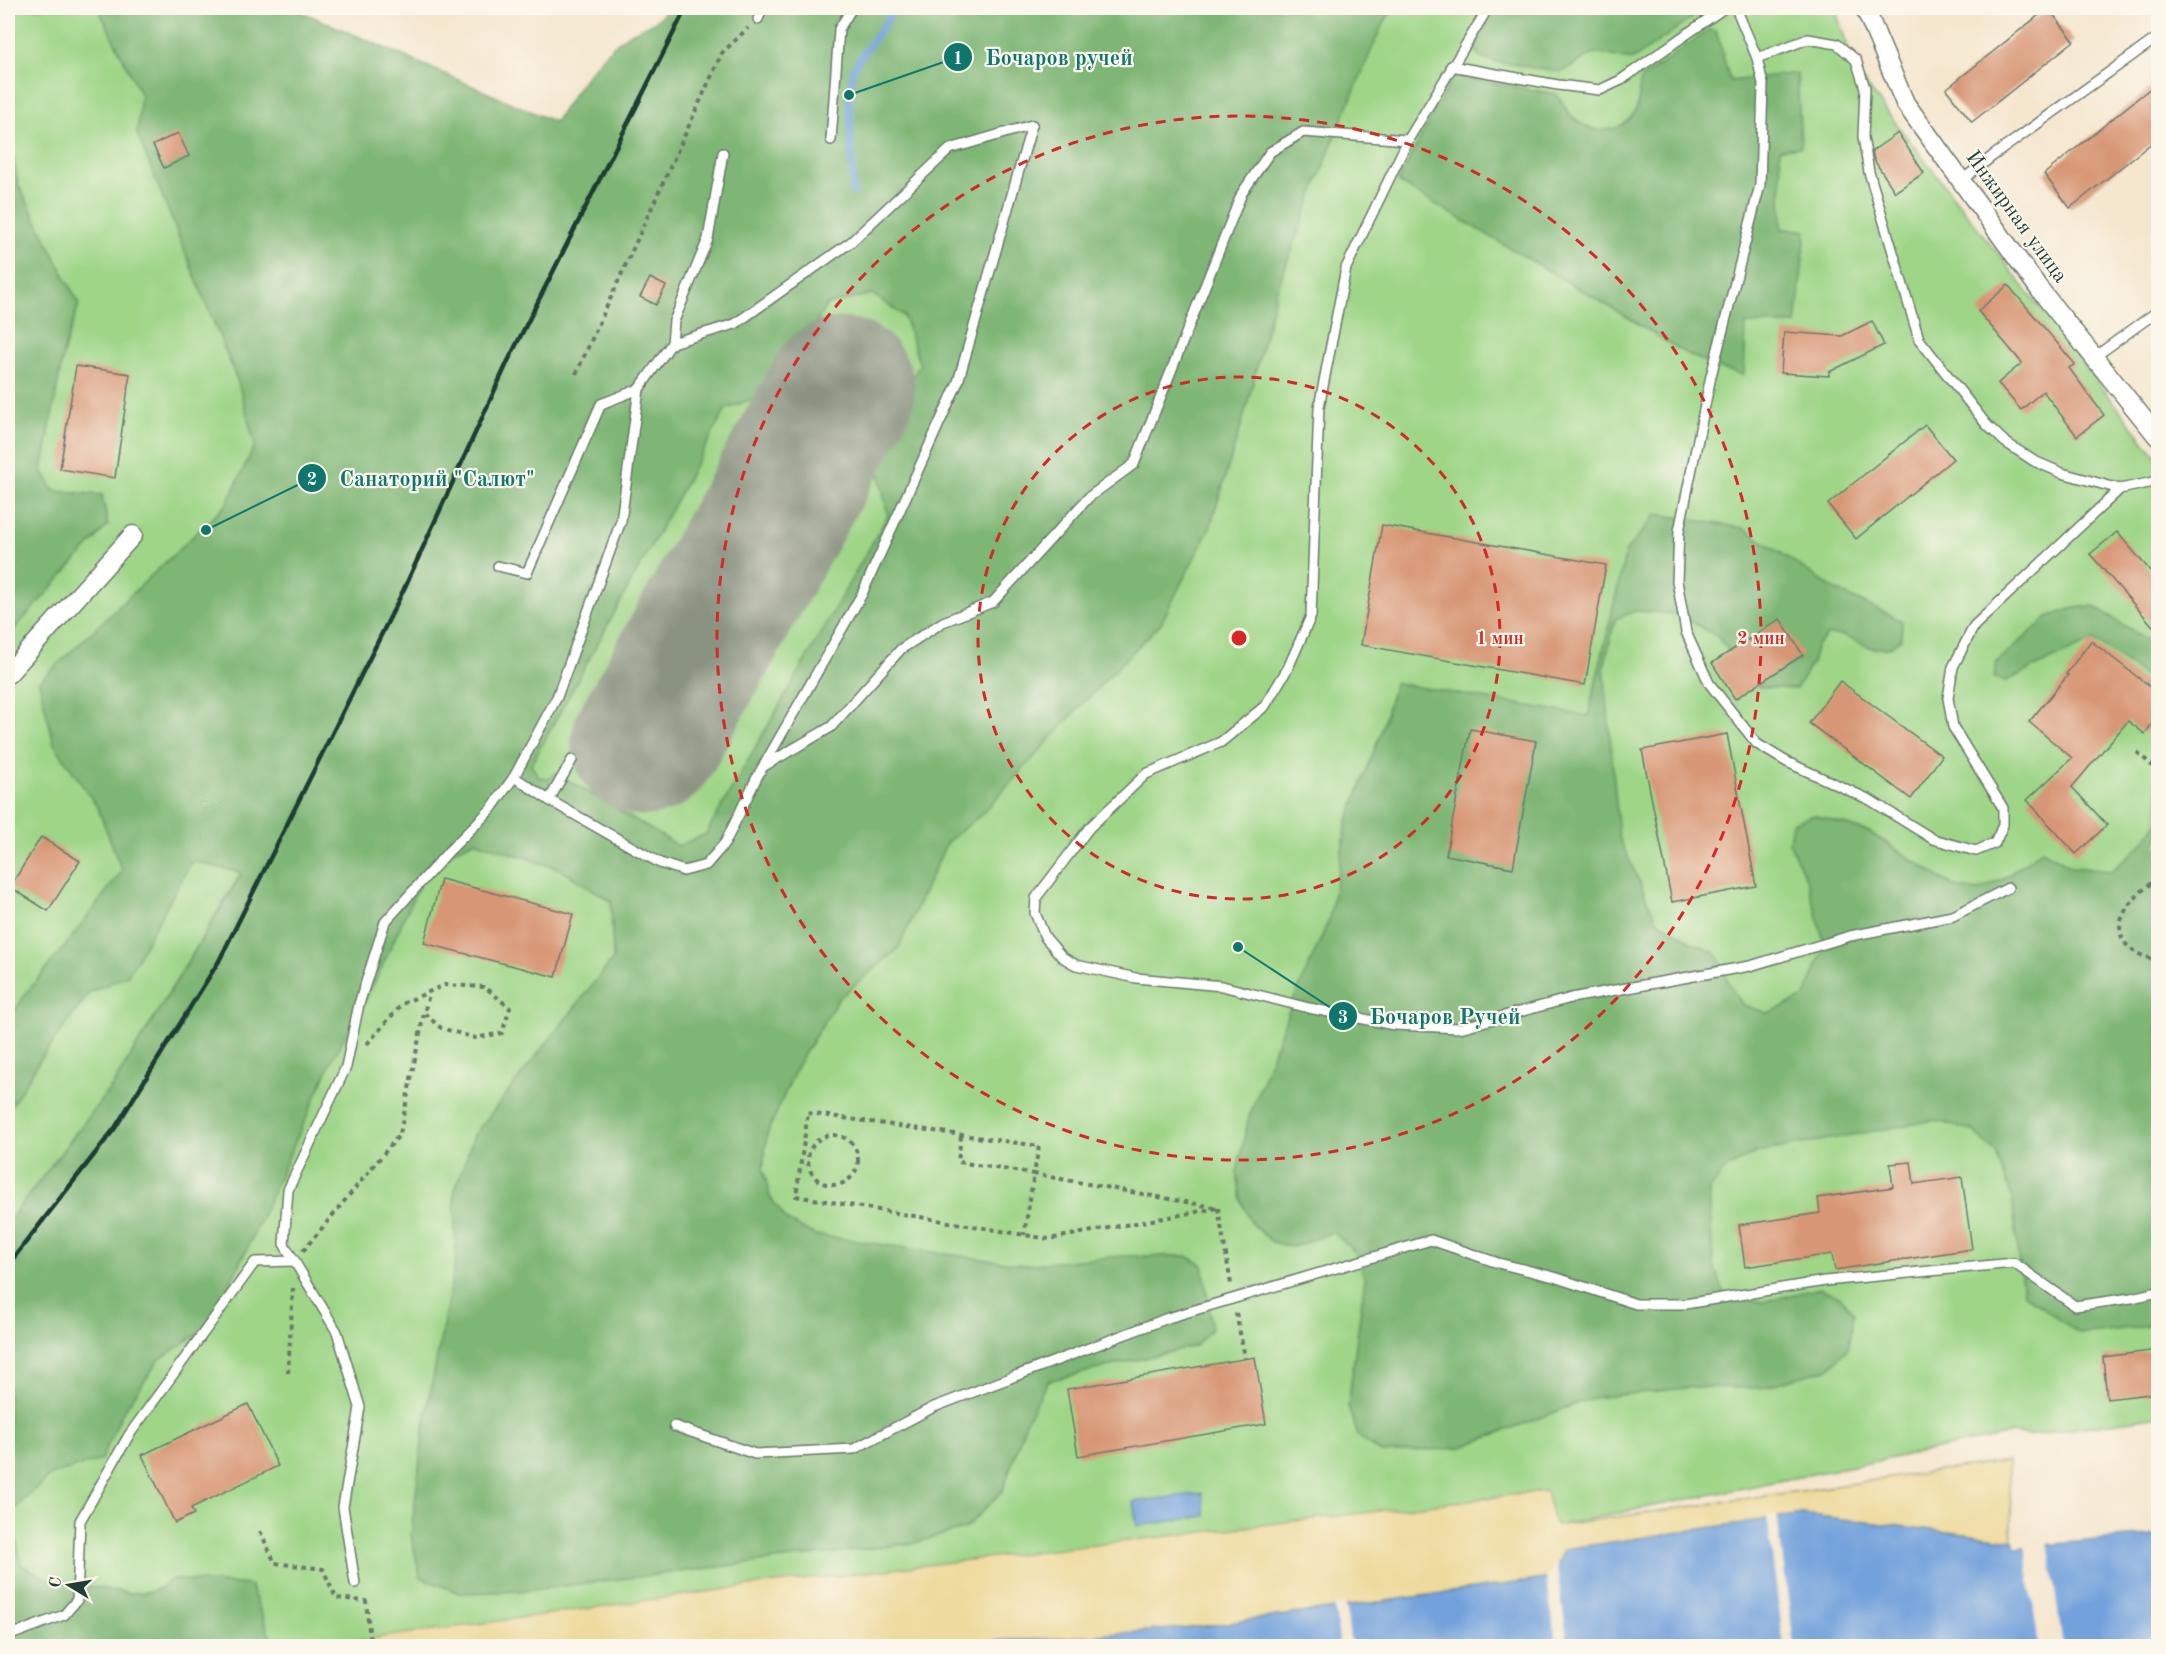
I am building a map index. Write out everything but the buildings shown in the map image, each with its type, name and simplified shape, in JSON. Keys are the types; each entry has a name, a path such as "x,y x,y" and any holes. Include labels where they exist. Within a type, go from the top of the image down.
{"street":[{"name":"Инжирная улица","path":"1865,8 1905,104 2040,290 2158,437"},
{"path":"8,674 133,535"}],"lane":[{"path":"758,19 763,8"},
{"path":"831,140 839,29 852,8"},
{"path":"1488,8 1408,140 1346,268 1319,407 1311,616 1288,668 1264,706 1221,742 1146,774 1089,828 1036,898 1035,914 1045,937 1062,957 1076,965 1136,978 1222,986 1309,1008 1395,1025 1460,1028 1571,998 1750,966 1850,936 1953,916 2008,888"},
{"path":"1451,66 1600,90 1621,80 1724,8"},
{"path":"1736,8 1757,58 1763,84 1760,185 1711,376 1679,531 1677,581 1686,632 1709,683 1757,744 1787,762 1870,800 1933,839 1976,851 1995,843 2003,825 2003,808 1953,727 1948,698 1953,667 1974,626 2120,489"},
{"path":"1962,180 2158,38"},
{"path":"1757,58 1808,39 1837,44 1856,60 1865,88 1863,137 1869,172 1919,339 1986,424 2005,442 2034,460 2062,473 2120,489 2158,481"},
{"path":"514,777 549,800 660,864 684,871 706,865 725,843 764,766 862,594 957,382 1032,125 950,149 851,242 735,324 672,343"},
{"path":"764,766 831,727 901,648 943,622 993,602 1089,497 1134,464 1242,193 1270,152 1303,132 1408,140"},
{"path":"355,1583 344,1507 360,1407 337,1332 284,1244 288,1190 346,1067 359,1004 385,922 449,851 491,809 514,777 557,697 621,521 639,389 672,343 674,321 708,238 723,153"},
{"path":"2093,358 2158,311"},
{"path":"498,566 527,573 601,404 639,389"},
{"path":"549,800 572,760"},
{"path":"674,1426 755,1454 854,1449 934,1407 1168,1318 1431,1240 1498,1263 1554,1277 1636,1304 1685,1304 1825,1281 2014,1263 2075,1306 2158,1292"},
{"path":"8,1636 64,1615 77,1600 80,1521 129,1435 255,1262 295,1261"}],"path":[{"path":"576,374 722,53 758,19"},
{"path":"2137,752 2158,771"},
{"path":"2158,877 2135,897 2123,915 2119,933 2127,947 2158,960"},
{"path":"346,1067 402,1004 444,984 485,987 510,1008 502,1033 475,1038 441,1028 424,1013"},
{"path":"288,1373 295,1261 400,1134 430,991"},
{"path":"961,1137 958,1162 1034,1174 1218,1208 1049,1239 1024,1235 796,1196 804,1155 808,1113 961,1137 1039,1146 1034,1174 1024,1235"},
{"path":"838,1134 855,1145 859,1165 848,1182 828,1186 811,1175 804,1155 818,1138 838,1134"},
{"path":"260,1531 275,1563 323,1569 336,1598 366,1602 370,1640"}],"green space":[{"path":"8,8 293,8 242,872 115,1082 8,1222"},
{"path":"98,8 293,8 555,122 603,57 623,38 659,19 667,8 1393,8 1380,30 1331,146 1276,292 1247,406 1210,527 1161,623 1084,702 982,814 947,842 898,949 839,998 798,1064 767,1134 763,1169 770,1197 787,1221 815,1235 1024,1265 1122,1256 1187,1256 1203,1265 1212,1329 1195,1346 1048,1381 1027,1419 1003,1490 966,1528 914,1543 523,1591 459,1593 420,1577 411,1534 425,1420 456,1258 454,1193 474,1135 613,959 611,901 560,869 474,841 430,861 375,982 332,1060 250,1243 206,1328 159,1360 122,1413 101,1460 50,1475 11,1512 21,1565 48,1579 128,1593 150,1592 161,1588 172,1579 250,1585 274,1646 8,1646 8,1222 115,1082 242,873 192,861 128,975 90,992 40,1060 8,1111 8,1022 27,992 122,871 98,808 54,744 39,682 226,505 255,445 238,382 137,134 141,95","holes":["872,294 904,316 920,365 872,443 888,515 706,834 678,846 556,773 548,779 539,777 531,765 726,409 782,387 826,305"]},
{"path":"960,8 1835,8 1856,72 2158,459 2158,1416 2030,1435 2011,1434 1555,1526 1545,1491 320,1646 274,1646 250,1585 161,1588 150,1592 128,1593 48,1579 21,1565 11,1512 50,1475 59,1429"},
{"path":"1499,8 1706,8 1633,59 1595,54 1560,72 1486,60 1480,57 1476,51 1478,37"},
{"path":"1708,30 1716,31 1730,81 1797,73 1801,147 1780,149 1782,229 1806,230 1796,324 1746,324 1744,375 1719,368 1683,352 1398,182 1451,79 1458,77 1556,94 1577,121 1585,126 1604,130 1622,125 1630,119 1636,110 1642,78"},
{"path":"8,126 18,184 79,304 64,350 42,471 54,491 102,495 108,525 8,636"},
{"path":"1657,514 1743,528 1836,590 1902,621 1901,639 1888,648 1872,648 1842,635 1828,635 1817,645 1812,663 1796,689 1758,687 1717,636 1678,614 1635,611 1615,619 1604,667 1619,837 1656,919 1693,943 1716,953 1730,986 1743,1005 1768,1013 1805,997 1825,945 1807,881 1789,842 1792,823 1814,815 1869,832 1955,887 1978,891 2003,879 2042,850 2072,867 2111,871 2144,841 2158,819 2158,1325 2079,1334 2023,1293 2012,1198 1996,1153 1972,1130 1934,1120 1758,1152 1726,1169 1709,1190 1713,1263 1724,1293 1762,1302 1820,1288 1840,1297 1854,1313 1849,1347 1830,1368 1761,1388 1695,1387 1592,1398 1459,1448 1381,1453 1358,1436 1348,1406 1365,1278 1354,1251 1333,1232 1293,1247 1272,1242 1252,1224 1241,1200 1237,1172 1249,1117 1290,1008 1329,920 1347,823 1381,732 1395,683 1588,716 1626,551"},
{"path":"2094,606 2158,647 2158,685 2094,640 2006,681 1994,678 1997,662 2048,617 2074,608"}],"sand":[{"path":"2008,1461 2013,1540 1802,1514 1552,1578 1206,1626 1053,1639 923,1643 902,1646 318,1646 742,1587 1546,1491 1555,1526"}],"water":[{"path":"1202,1493 1205,1516 1137,1526 1133,1502"},
{"path":"1802,1514 2013,1540 2015,1548 2158,1534 2158,1646 902,1646 923,1643 1053,1639 1206,1626 1552,1578 1564,1549"}],"pier":[{"path":"1777,1515 1794,1645 1784,1646 1767,1516"},
{"path":"2048,1542 2063,1646 2039,1646 2025,1544"},
{"path":"1556,1561 1568,1646 1557,1646 1546,1576 1550,1575"},
{"path":"1345,1604 1351,1646 1340,1646 1334,1605"}],"waterway":[{"path":"853,193 849,95 854,67 896,8"}],"runway":[{"path":"645,742 841,391"}],"railway":[{"path":"8,1265 115,1128 219,961 404,589 508,361 686,8"}],"place":[{"name":"Бочаров ручей","path":"849,95"},
{"name":"Санаторий \"Салют\"","path":"206,530"},
{"name":"Бочаров Ручей","path":"1238,947"}]}
